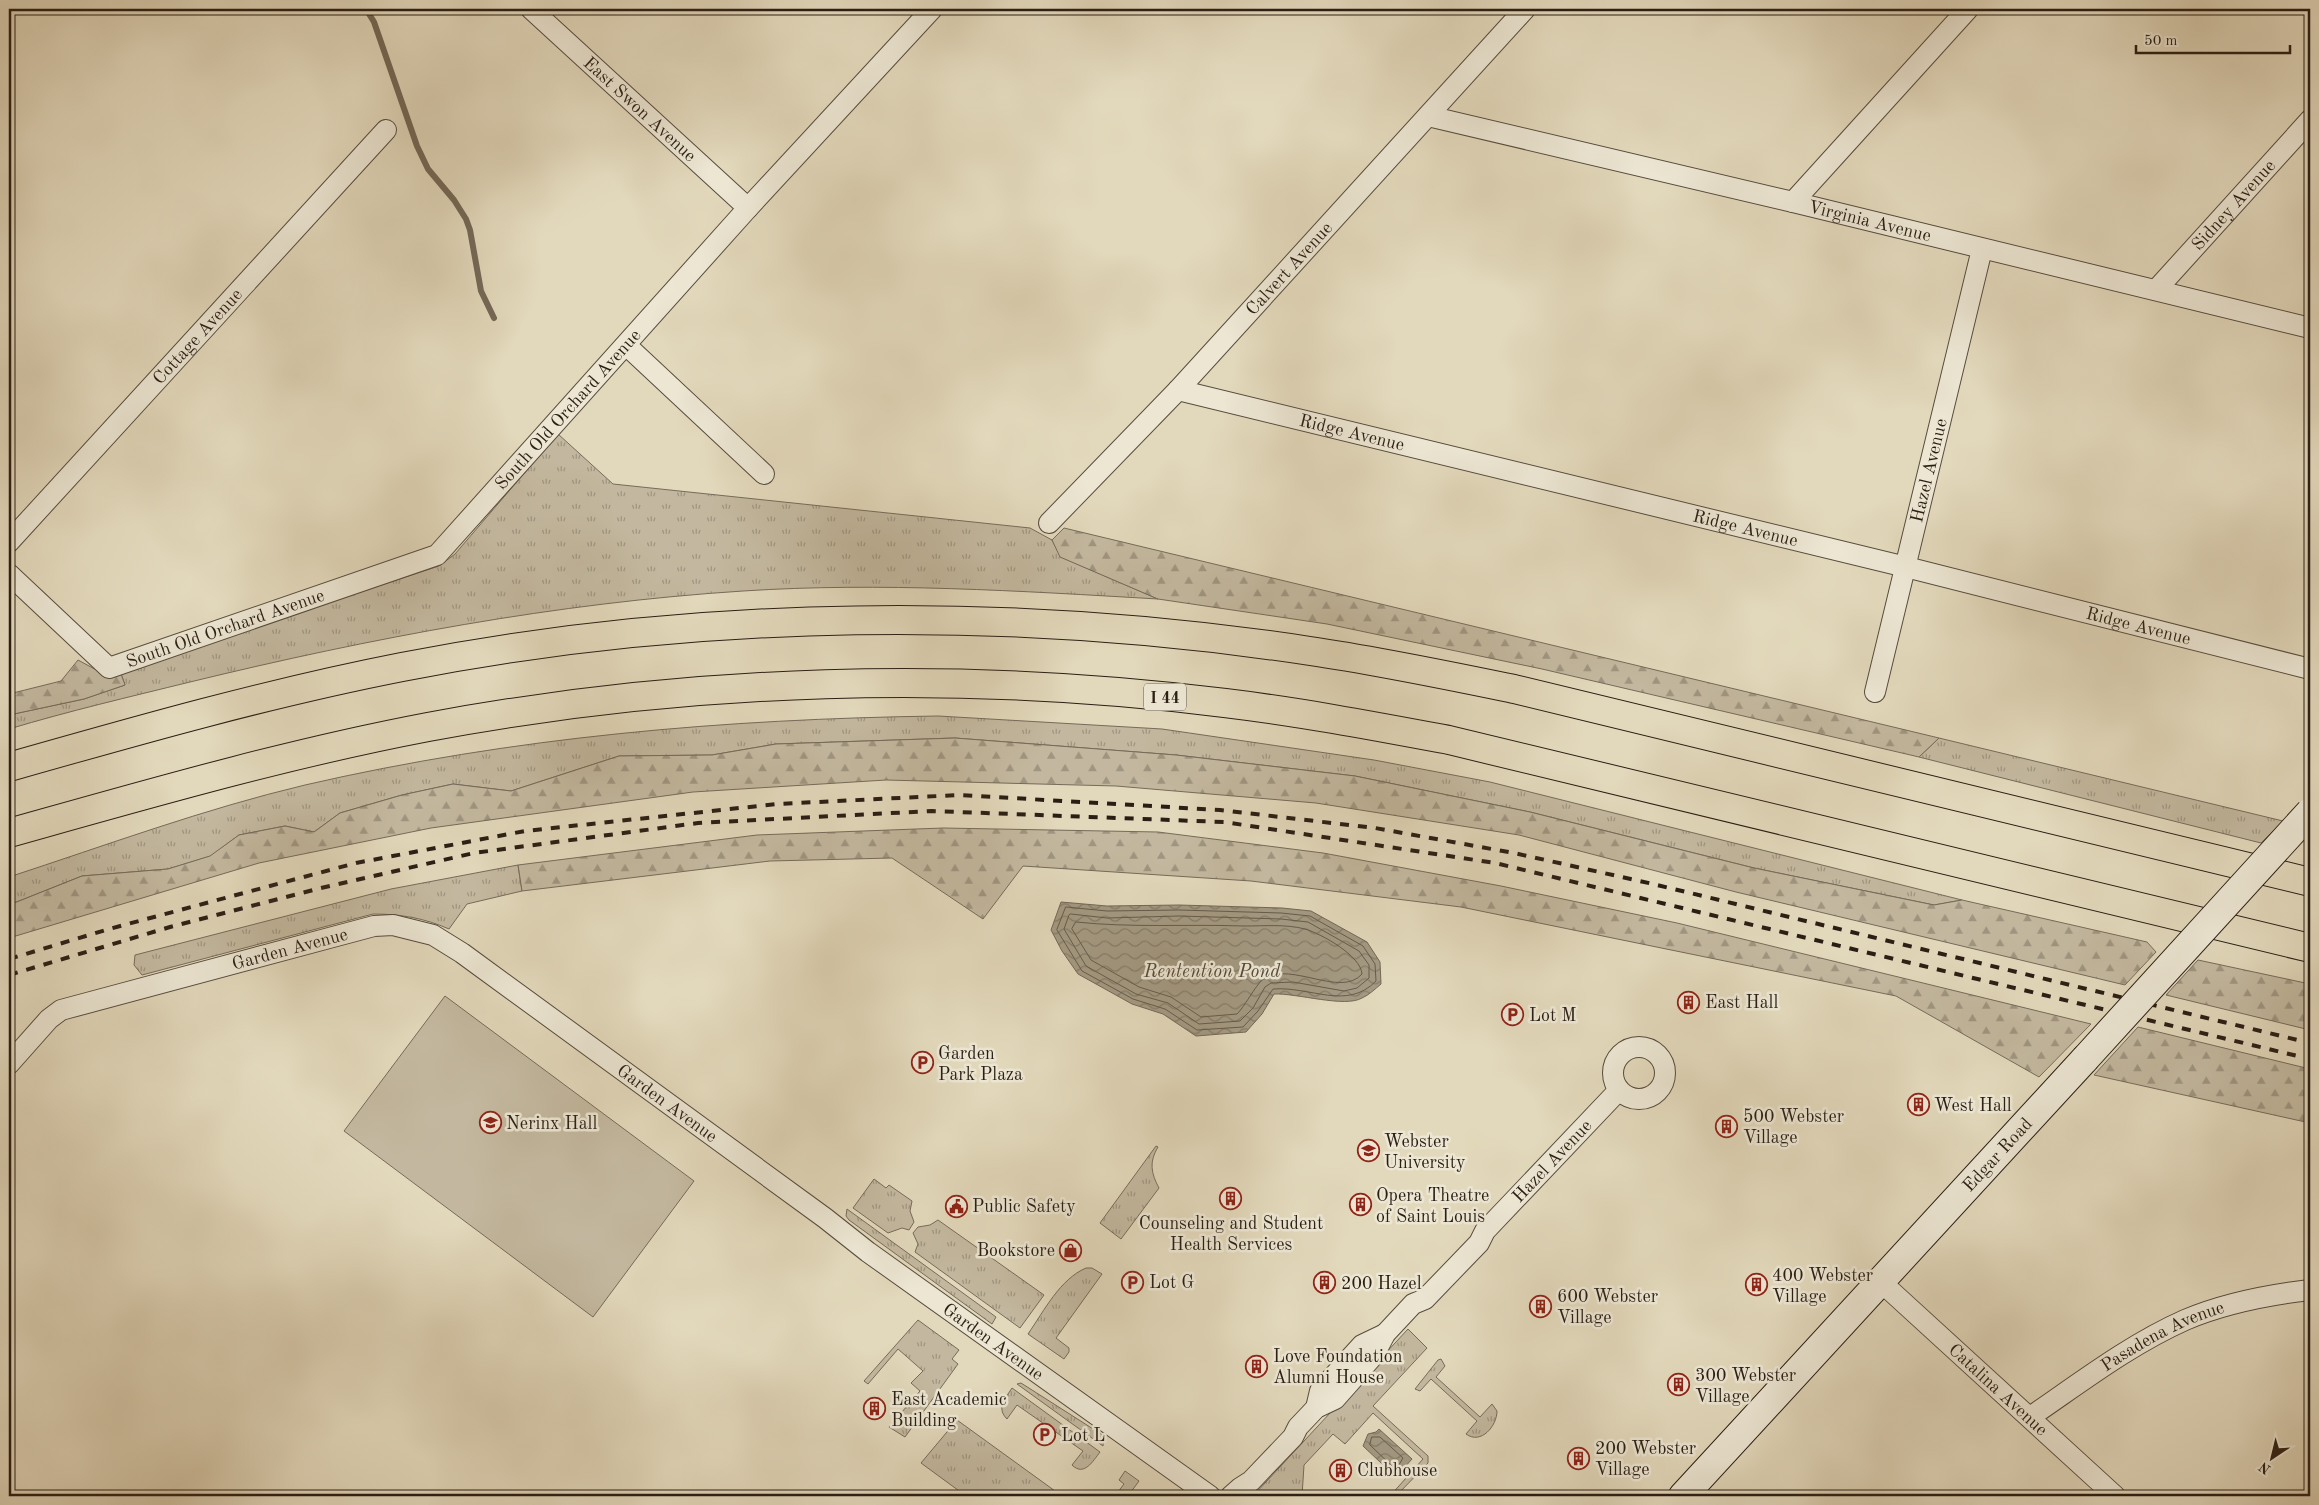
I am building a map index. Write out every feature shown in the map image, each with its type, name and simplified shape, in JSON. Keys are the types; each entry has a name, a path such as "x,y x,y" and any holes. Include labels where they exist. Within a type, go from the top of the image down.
{"highway":[{"path":"9,767 181,718 292,690 405,666 518,648 634,634 758,624 864,620 1084,626 1210,637 1310,650 1401,666 1523,692 2310,882"},
{"name":"I 44","path":"9,833 319,749 543,708 654,694 770,686 885,684 999,686 1111,692 1223,703 1337,719 1449,740 2310,948"}],"street":[{"name":"East Swon Avenue","path":"531,9 748,208"},
{"name":"South Old Orchard Avenue","path":"9,574 109,668 437,555 748,208 932,9"},
{"name":"Calvert Avenue","path":"1050,523 1178,390 1525,9"},
{"path":"1793,202 1968,9"},
{"name":"Virginia Avenue","path":"1428,116 1793,202 2310,328"},
{"name":"Sidney Avenue","path":"2156,290 2310,120"},
{"name":"Cottage Avenue","path":"9,542 386,130"},
{"name":"Hazel Avenue","path":"1876,692 1982,249"},
{"path":"626,345 764,474"},
{"name":"Ridge Avenue","path":"1178,390 1906,567 2310,669"},
{"name":"Edgar Road","path":"1683,1496 2310,812"},
{"name":"Garden Avenue","path":"9,1064 49,1019 61,1010 374,926 393,925 433,935 462,953 825,1218 868,1252 1210,1496"},
{"name":"Hazel Avenue","path":"1235,1492 1251,1481 1293,1437 1298,1427 1316,1408 1335,1399 1374,1355 1385,1334 1413,1304 1425,1300 1479,1243 1485,1231 1619,1090"},
{"name":"Catalina Avenue","path":"1881,1282 2114,1496"},
{"name":"Pasadena Avenue","path":"2030,1417 2133,1347 2185,1320 2229,1304 2272,1294 2310,1290"}],"green space":[{"path":"558,434 613,484 1030,528 1052,540 1061,557 1158,599 899,587 847,587 743,591 603,604 464,624 326,651 122,699 9,729 9,715 84,699 125,685 120,671 439,566 455,554"},
{"path":"1064,528 1939,738 1919,757 1542,669 1327,624 1158,599 1060,557 1052,540"},
{"path":"78,660 102,673 120,671 125,685 84,699 9,715 9,694 61,681"},
{"path":"938,716 1162,729 1374,760 1490,782 1962,900 1934,905 1754,868 1530,812 1355,776 1176,755 955,738 776,744 712,755 619,756 511,791 453,784 402,795 340,813 314,832 285,826 239,835 211,856 168,869 82,876 9,905 9,877 230,805 305,785 383,768 541,743 699,726 778,721"},
{"path":"955,738 1176,755 1355,776 1530,812 1754,868 1934,905 1962,900 2147,942 2156,952 2125,985 1736,892 1519,835 1316,803 1116,786 886,780 693,792 431,828 259,863 9,938 9,905 82,876 168,869 210,856 239,835 285,826 314,832 340,813 402,795 453,784 511,791 619,756 712,755 776,744"},
{"path":"1939,738 2283,821 2261,843 1919,757"},
{"path":"943,828 1158,832 1323,853 1501,886 1677,923 2091,1024 2039,1077 1896,996 1461,907 1251,881 1023,866 983,919 892,858 770,861 522,891 518,865 757,835"},
{"path":"518,865 522,891 467,904 449,929 412,917 373,914 142,975 134,965 135,955 391,889"},
{"path":"2198,960 2310,984 2310,1030 2166,995"},
{"path":"445,996 694,1181 593,1317 344,1131"},
{"path":"2138,1027 2310,1069 2310,1123 2094,1075"},
{"path":"1156,1146 1158,1147 1153,1158 1152,1168 1159,1188 1121,1239 1100,1223"},
{"path":"874,1179 886,1188 889,1185 912,1201 910,1211 914,1222 909,1230 902,1228 888,1233 853,1208"},
{"path":"847,1209 996,1317 992,1324 849,1220 846,1216"},
{"path":"938,1220 1044,1295 1020,1328 915,1252 918,1244 913,1233 918,1227 930,1225"},
{"path":"1086,1268 1092,1268 1102,1274 1056,1338 1069,1348 1069,1352 1064,1359 1028,1334 1060,1288 1077,1273"},
{"path":"918,1320 959,1350 952,1359 958,1364 905,1437 889,1427 920,1391 911,1383 923,1371 898,1349 868,1384 864,1381"},
{"path":"1408,1329 1427,1348 1373,1406 1428,1456 1428,1463 1396,1496 1390,1496 1423,1459 1373,1413 1345,1444 1333,1434 1304,1465 1302,1496 1253,1496"},
{"path":"1441,1359 1445,1366 1436,1377 1480,1417 1492,1404 1497,1411 1491,1428 1482,1436 1472,1437 1466,1434 1477,1421 1431,1379 1420,1391 1415,1389 1438,1360"},
{"path":"1021,1383 1101,1434 1104,1437 1103,1446 1017,1384"},
{"path":"1012,1388 1100,1452 1091,1463 1084,1469 1076,1468 1072,1465 1083,1451 1017,1405 1007,1419 1002,1411 1002,1407"},
{"path":"957,1420 1062,1496 966,1496 921,1463"},
{"path":"1125,1471 1139,1481 1128,1496 1115,1496 1124,1484 1119,1480"}],"water":[{"name":"Rentention Pond","path":"1061,902 1107,906 1179,905 1282,908 1311,911 1367,942 1380,962 1381,984 1367,995 1354,1001 1333,1001 1274,994 1262,1014 1246,1032 1196,1036 1163,1014 1132,1004 1078,974 1062,951 1051,930"},
{"path":"1379,1429 1412,1459 1396,1477 1363,1446 1368,1434"}],"waterway":[{"path":"366,9 374,22 417,146 428,169 454,200 466,219 470,230 481,291 494,318"}],"railway":[{"path":"9,959 109,929 356,863 525,831 777,804 959,795 1220,810 1375,828 1514,853 1653,884 2310,1043"},
{"path":"9,975 170,927 321,888 474,853 698,823 932,811 1224,822 1495,863 2310,1059"}],"place":[{"name":"East Hall","path":"1689,1002"},
{"name":"Lot M","path":"1513,1015"},
{"name":"Garden Park Plaza","path":"922,1063"},
{"name":"West Hall","path":"1918,1105"},
{"name":"Nerinx Hall","path":"490,1123"},
{"name":"500 Webster Village","path":"1727,1126"},
{"name":"Webster University","path":"1368,1151"},
{"name":"Counseling and Student Health Services","path":"1231,1198"},
{"name":"Opera Theatre of Saint Louis","path":"1360,1205"},
{"name":"Public Safety","path":"956,1206"},
{"name":"Bookstore","path":"1071,1250"},
{"name":"Lot G","path":"1133,1282"},
{"name":"200 Hazel","path":"1325,1283"},
{"name":"400 Webster Village","path":"1756,1285"},
{"name":"600 Webster Village","path":"1541,1306"},
{"name":"Love Foundation Alumni House","path":"1257,1366"},
{"name":"300 Webster Village","path":"1679,1385"},
{"name":"East Academic Building","path":"875,1409"},
{"name":"Lot L","path":"1045,1435"},
{"name":"200 Webster Village","path":"1579,1458"},
{"name":"Clubhouse","path":"1341,1470"}]}
